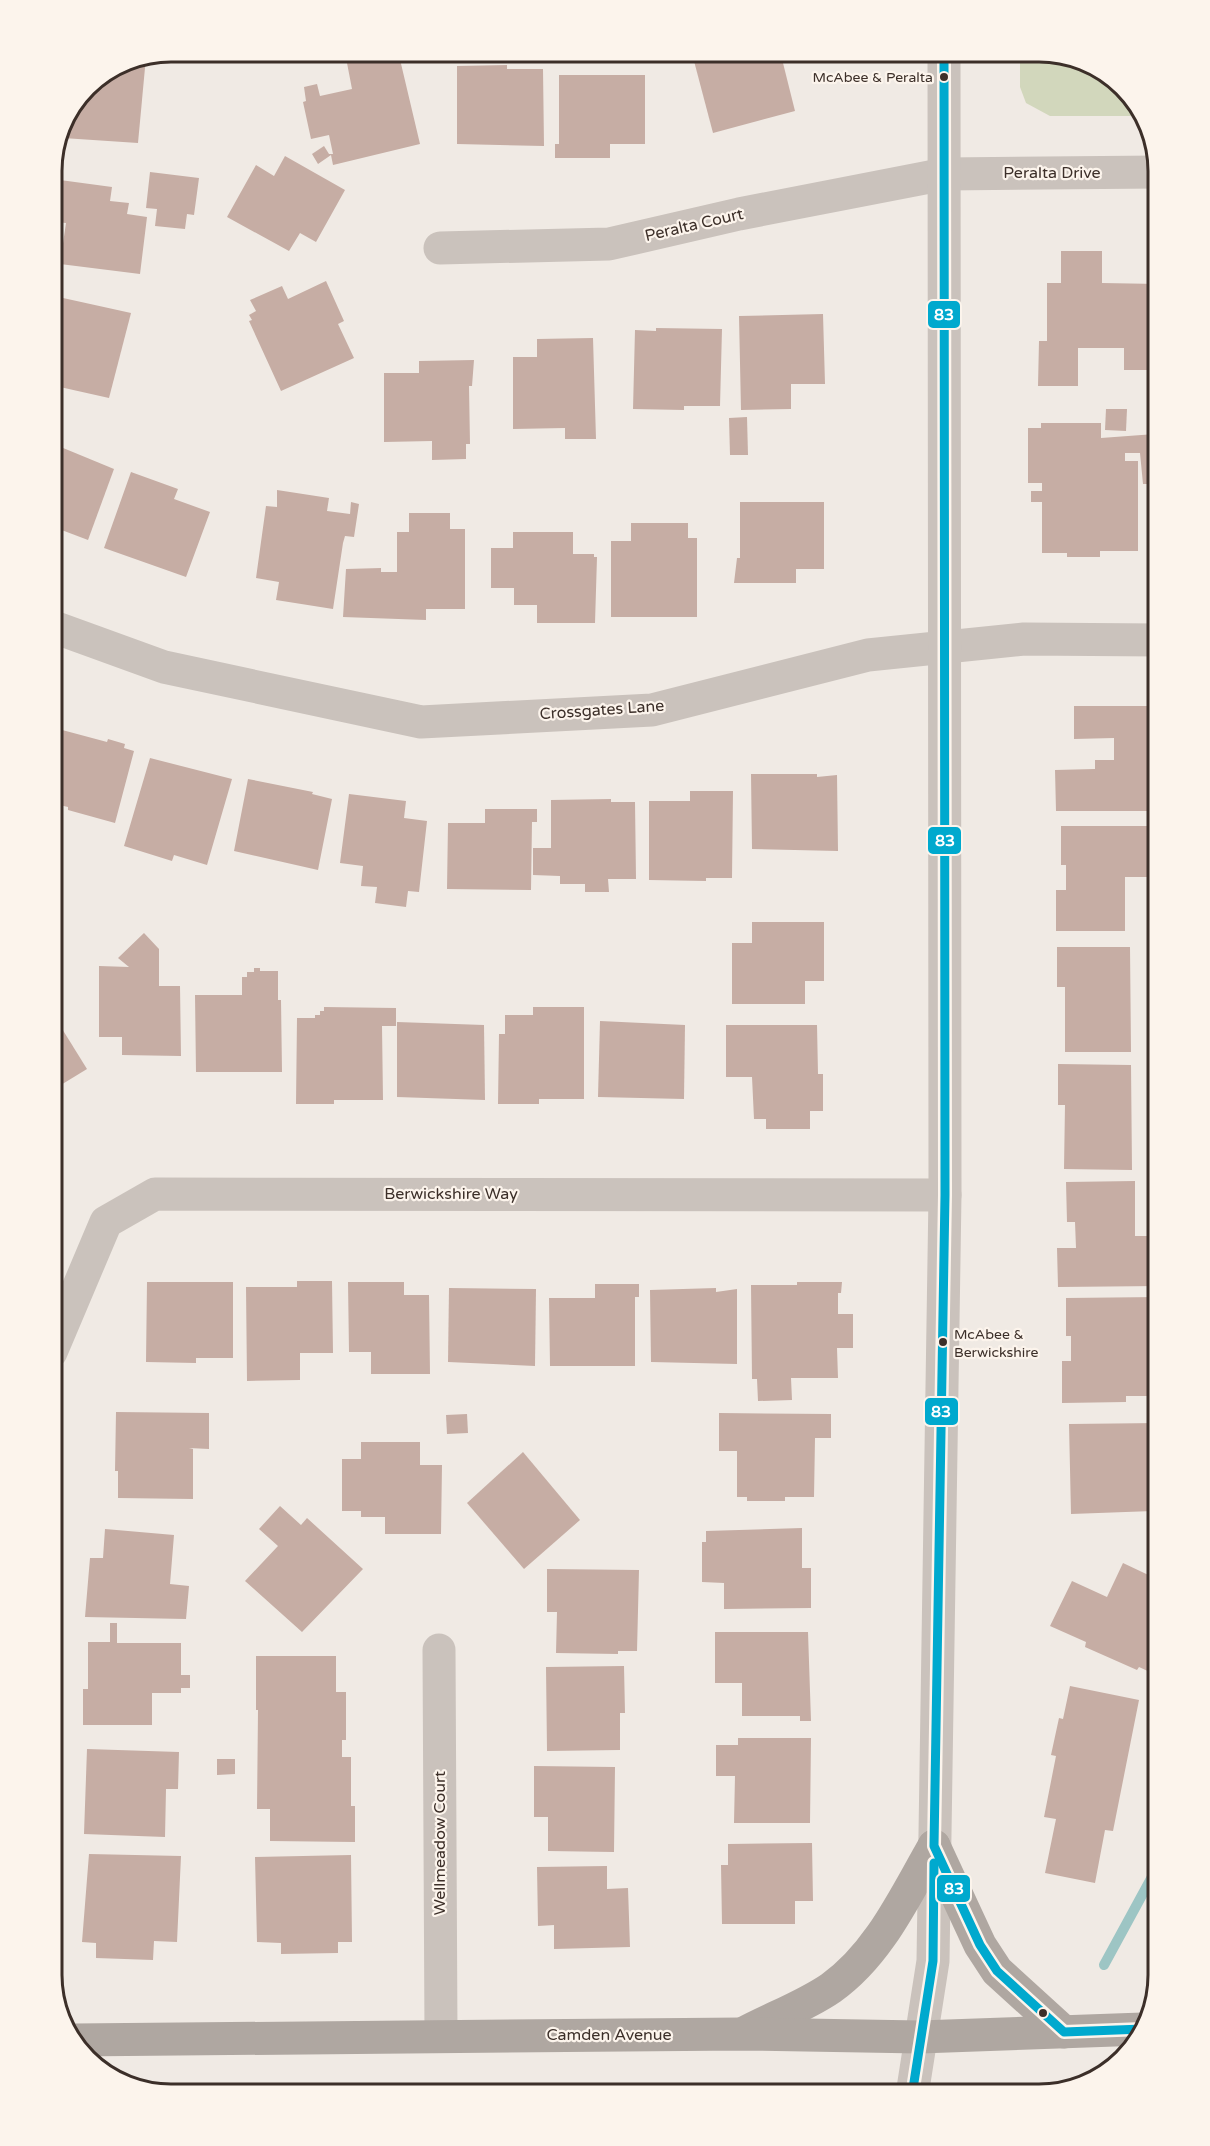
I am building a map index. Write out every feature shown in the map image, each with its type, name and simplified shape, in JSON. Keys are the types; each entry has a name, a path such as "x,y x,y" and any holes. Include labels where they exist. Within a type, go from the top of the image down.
{"main road":[{"path":"934,1846 980,1945 997,1971 1064,2032"},
{"path":"742,2034 830,1989 854,1969 883,1934 934,1846"},
{"name":"Camden Avenue","path":"83,2040 742,2034 920,2037 1134,2029"}],"street":[{"path":"914,2084 933,1961 945,1195 944,62"},
{"name":"Peralta Drive","path":"945,174 1148,172"},
{"name":"Peralta Court","path":"440,248 609,244 739,214 945,174"},
{"name":"Crossgates Lane","path":"62,630 164,667 420,722 652,710 868,656 1024,639 1148,640"},
{"name":"Berwickshire Way","path":"62,1326 106,1222 155,1194 945,1195"},
{"name":"Wellmeadow Court","path":"439,1650 441,2036"}],"green space":[{"path":"1020,62 1047,62 1075,67 1111,88 1134,116 1050,116 1026,103 1020,87"}],"building":[{"path":"401,62 420,144 333,165 331,155 318,164 312,154 324,146 329,154 333,154 329,135 311,139 303,102 306,101 304,87 317,84 320,96 352,89 347,63"},
{"path":"694,62 783,62 795,111 713,133"},
{"path":"145,65 138,143 66,138 76,116 99,88 116,76"},
{"path":"507,65 507,69 543,69 544,146 457,144 457,66"},
{"path":"559,75 645,75 645,144 610,144 610,158 555,158 555,144 559,144"},
{"path":"285,156 345,190 316,242 300,233 289,251 227,217 256,165 274,176"},
{"path":"150,172 199,178 194,215 187,214 185,229 155,226 157,209 146,208"},
{"path":"62,180 112,187 110,201 129,203 127,214 147,217 140,274 62,264 66,223 62,223"},
{"path":"1061,251 1102,251 1102,283 1148,284 1148,370 1124,370 1124,348 1078,348 1078,386 1038,386 1039,341 1047,341 1047,283 1061,283"},
{"path":"326,281 344,321 338,324 354,358 281,391 249,321 252,320 249,315 256,311 250,300 282,286 288,299"},
{"path":"62,298 131,313 109,398 62,387"},
{"path":"823,314 825,384 791,384 791,409 741,410 739,316"},
{"path":"656,328 722,329 720,406 684,406 684,410 633,409 635,330 656,331"},
{"path":"593,338 596,439 565,439 565,428 513,429 513,357 537,357 537,339"},
{"path":"474,360 472,386 469,386 470,444 466,444 466,459 432,460 432,441 384,442 384,373 419,373 419,361"},
{"path":"1106,409 1127,409 1126,431 1105,430"},
{"path":"747,417 748,455 730,455 729,418"},
{"path":"1041,423 1101,423 1101,438 1148,435 1148,484 1143,484 1140,453 1125,453 1125,461 1138,461 1138,551 1100,551 1100,557 1067,557 1067,553 1042,553 1042,502 1031,502 1031,491 1042,491 1042,483 1028,483 1028,428 1041,428"},
{"path":"62,448 114,469 88,540 62,530"},
{"path":"131,472 178,489 174,499 210,512 186,577 104,548"},
{"path":"277,490 329,498 327,511 350,514 351,502 359,504 354,537 345,536 343,543 333,609 276,600 279,582 256,578 266,506 277,507"},
{"path":"740,502 824,502 824,569 796,569 796,583 734,583 737,558 740,558"},
{"path":"409,513 450,513 450,529 465,529 465,609 426,609 426,620 343,617 346,569 381,568 381,572 397,572 397,532 409,532"},
{"path":"631,523 688,523 688,538 697,538 697,617 611,617 611,541 631,541"},
{"path":"513,532 573,532 573,554 594,554 594,557 597,557 595,623 537,623 537,605 514,605 514,588 491,588 491,548 513,548"},
{"path":"1074,706 1148,706 1148,811 1056,811 1055,770 1095,769 1095,760 1114,760 1114,738 1074,739"},
{"path":"62,730 107,742 108,739 125,744 124,748 134,751 115,823 68,810 68,807 62,806"},
{"path":"150,758 232,779 207,865 174,855 172,861 124,846"},
{"path":"751,774 817,774 817,777 837,775 838,851 752,849"},
{"path":"248,779 313,792 312,794 332,799 318,870 234,851"},
{"path":"690,791 733,791 732,878 706,878 706,881 649,880 649,801 690,801"},
{"path":"349,794 406,801 404,818 427,821 419,892 408,891 406,907 375,903 377,887 361,886 363,866 340,863"},
{"path":"611,799 611,802 635,802 636,879 608,879 609,892 585,892 585,884 560,884 560,876 533,875 533,848 551,848 551,800"},
{"path":"485,809 537,809 537,822 532,822 531,890 447,889 448,823 485,823"},
{"path":"1061,826 1148,826 1148,877 1125,877 1125,931 1056,931 1056,890 1066,890 1066,865 1061,865"},
{"path":"752,922 824,922 824,981 805,981 805,1004 732,1004 732,943 752,943"},
{"path":"144,933 159,949 159,986 180,986 181,1056 122,1055 122,1037 99,1037 99,966 129,967 118,958"},
{"path":"1057,947 1130,947 1131,1052 1065,1052 1065,987 1057,987"},
{"path":"254,968 260,968 260,971 278,971 278,1000 281,1000 282,1072 196,1072 195,995 242,995 242,977 247,977 247,972 254,972"},
{"path":"324,1007 396,1008 396,1026 382,1026 383,1100 334,1100 334,1104 296,1104 297,1018 315,1018 315,1015 320,1015 320,1011 324,1011"},
{"path":"533,1007 584,1007 584,1099 539,1099 539,1104 498,1104 499,1034 505,1034 505,1015 533,1015"},
{"path":"600,1021 685,1025 684,1099 598,1097"},
{"path":"397,1022 484,1025 485,1100 397,1097"},
{"path":"726,1025 817,1025 818,1074 823,1074 823,1111 810,1111 810,1129 766,1129 766,1119 754,1119 752,1077 726,1077"},
{"path":"62,1029 87,1069 62,1084"},
{"path":"1058,1064 1131,1065 1132,1170 1064,1169 1065,1105 1058,1105"},
{"path":"1135,1181 1135,1236 1148,1236 1148,1286 1058,1287 1057,1248 1076,1248 1075,1222 1067,1222 1066,1182"},
{"path":"297,1281 332,1281 333,1353 300,1353 300,1380 247,1381 246,1287 297,1287"},
{"path":"147,1282 233,1282 233,1358 196,1358 196,1363 146,1362"},
{"path":"348,1282 404,1282 404,1295 429,1295 430,1374 371,1374 371,1352 349,1352"},
{"path":"797,1282 842,1282 841,1293 838,1293 838,1314 853,1314 853,1348 837,1348 838,1378 791,1378 792,1400 758,1401 757,1379 752,1379 751,1285 797,1285"},
{"path":"595,1284 639,1284 639,1297 635,1297 635,1366 550,1366 549,1298 595,1298"},
{"path":"449,1288 536,1289 535,1366 448,1362"},
{"path":"716,1288 716,1292 737,1289 737,1364 651,1362 650,1290"},
{"path":"1148,1297 1148,1396 1126,1396 1126,1402 1062,1403 1062,1361 1071,1361 1071,1336 1066,1336 1066,1298"},
{"path":"116,1412 209,1413 209,1449 189,1448 193,1449 193,1499 118,1498 118,1471 115,1471"},
{"path":"719,1413 831,1414 831,1438 815,1438 814,1497 785,1497 785,1501 747,1501 747,1497 737,1497 737,1451 719,1451"},
{"path":"467,1414 468,1433 447,1434 446,1415"},
{"path":"1148,1423 1148,1511 1071,1514 1069,1424"},
{"path":"361,1442 420,1442 420,1465 442,1465 441,1534 385,1534 385,1517 361,1517 361,1511 342,1511 342,1459 361,1459"},
{"path":"523,1452 580,1520 524,1569 467,1503"},
{"path":"280,1506 301,1525 307,1518 363,1569 302,1632 245,1581 278,1546 259,1529"},
{"path":"802,1528 802,1568 811,1568 811,1608 724,1609 724,1583 702,1582 702,1542 706,1542 706,1531"},
{"path":"105,1529 174,1535 170,1584 189,1586 186,1619 85,1617 90,1558 103,1558"},
{"path":"1123,1563 1148,1575 1148,1671 1139,1667 1137,1670 1085,1647 1086,1642 1050,1626 1072,1581 1107,1597"},
{"path":"547,1569 639,1570 637,1651 618,1651 618,1654 556,1653 557,1612 547,1612"},
{"path":"110,1623 117,1623 117,1643 181,1643 181,1675 190,1675 190,1688 181,1688 181,1693 152,1693 152,1725 83,1725 83,1689 88,1689 88,1642 110,1642"},
{"path":"715,1632 808,1632 811,1721 800,1721 800,1716 742,1716 742,1683 715,1683"},
{"path":"256,1656 336,1656 336,1692 346,1692 346,1740 342,1740 342,1757 351,1757 351,1806 355,1806 355,1842 270,1841 270,1809 257,1809"},
{"path":"624,1666 625,1713 620,1713 620,1750 547,1751 546,1667"},
{"path":"1070,1686 1139,1700 1113,1831 1105,1830 1095,1883 1045,1873 1056,1819 1044,1817 1056,1756 1051,1755 1059,1718 1063,1719"},
{"path":"738,1738 811,1738 810,1823 734,1823 735,1776 716,1776 716,1745 738,1745"},
{"path":"87,1749 179,1752 178,1789 166,1789 165,1837 84,1834"},
{"path":"217,1759 235,1759 235,1774 217,1775"},
{"path":"534,1766 615,1767 614,1852 548,1851 548,1817 534,1817"},
{"path":"812,1843 813,1901 795,1901 795,1924 722,1924 721,1865 728,1865 728,1844"},
{"path":"89,1854 181,1856 177,1942 154,1941 153,1960 96,1958 96,1943 82,1942"},
{"path":"351,1855 352,1942 338,1942 338,1953 281,1954 281,1943 257,1942 255,1857"},
{"path":"607,1866 607,1889 628,1888 630,1947 554,1949 554,1925 538,1926 537,1867"}],"waterway":[{"path":"1104,1965 1148,1884"}],"transit line":[{"name":"83","path":"944,62 945,1195 934,1846 980,1945 997,1971 1064,2032 1134,2029"},
{"name":"83","path":"914,2084 933,1961 934,1863"}],"place":[{"name":"McAbee & Peralta","path":"944,77"},
{"name":"McAbee & Berwickshire","path":"943,1342"}]}
